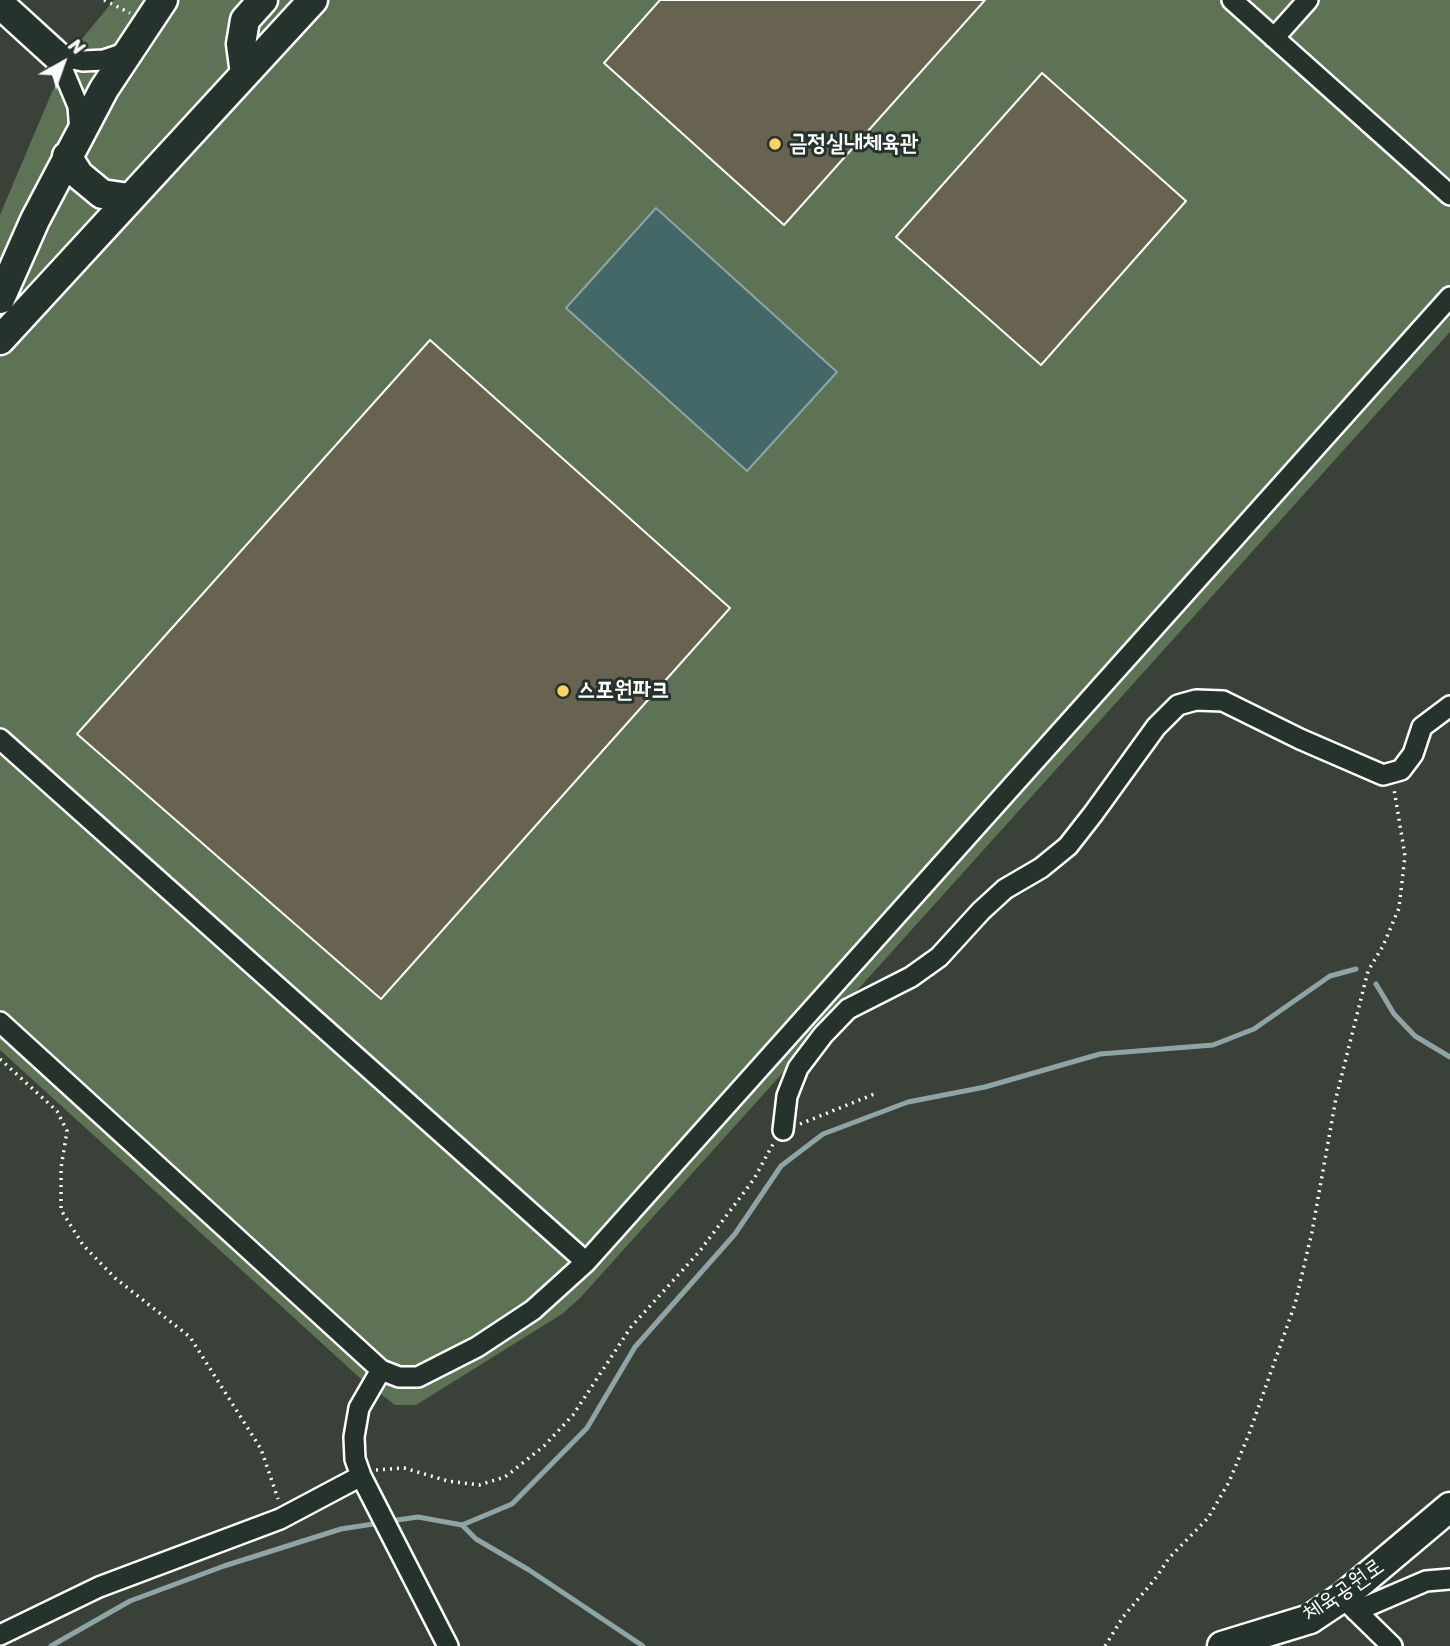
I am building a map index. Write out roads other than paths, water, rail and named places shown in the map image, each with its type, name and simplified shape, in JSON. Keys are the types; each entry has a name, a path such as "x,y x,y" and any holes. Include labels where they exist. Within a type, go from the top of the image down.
{"street":[{"path":"0,299 35,220 74,145 125,53 163,0"},
{"path":"245,74 240,44 245,20 263,0"},
{"path":"0,340 313,0"},
{"path":"1232,0 1450,195"},
{"path":"1274,38 1308,0"},
{"path":"0,4 57,56 78,106 74,145 79,175 102,194 129,198"},
{"path":"57,56 83,61 104,60 125,53"},
{"path":"0,1022 381,1370 399,1377 418,1377 477,1348 533,1310 586,1262 1450,297"},
{"path":"783,1130 787,1096 799,1068 823,1035 848,1009 911,977 939,957 1005,889 1041,867 1068,846 1156,727 1178,705 1196,700 1223,701 1383,775 1401,770 1413,754 1422,727 1450,706"},
{"path":"0,739 586,1262"},
{"path":"381,1370 359,1408 354,1437 355,1459 448,1646"},
{"path":"0,1635 99,1587 287,1515 364,1481"},
{"name":"체육공원로","path":"1222,1646 1350,1604 1450,1507"},
{"path":"1392,1646 1350,1604 1426,1581 1450,1579"}],"water":[{"path":"656,208 837,372 747,471 566,308"}],"waterway":[{"path":"390,1521 418,1517 462,1525 512,1504 587,1428 635,1347 735,1234 781,1166 823,1134 908,1102 985,1087 1100,1054 1213,1045 1254,1029 1330,976 1356,969"},
{"path":"1376,984 1394,1014 1415,1036 1450,1057"},
{"path":"51,1646 130,1601 224,1566 341,1529 380,1523"},
{"path":"462,1525 476,1539 529,1570 643,1646"}],"place":[{"name":"금정실내체육관","path":"775,144"},
{"name":"스포원파크","path":"563,691"}]}
